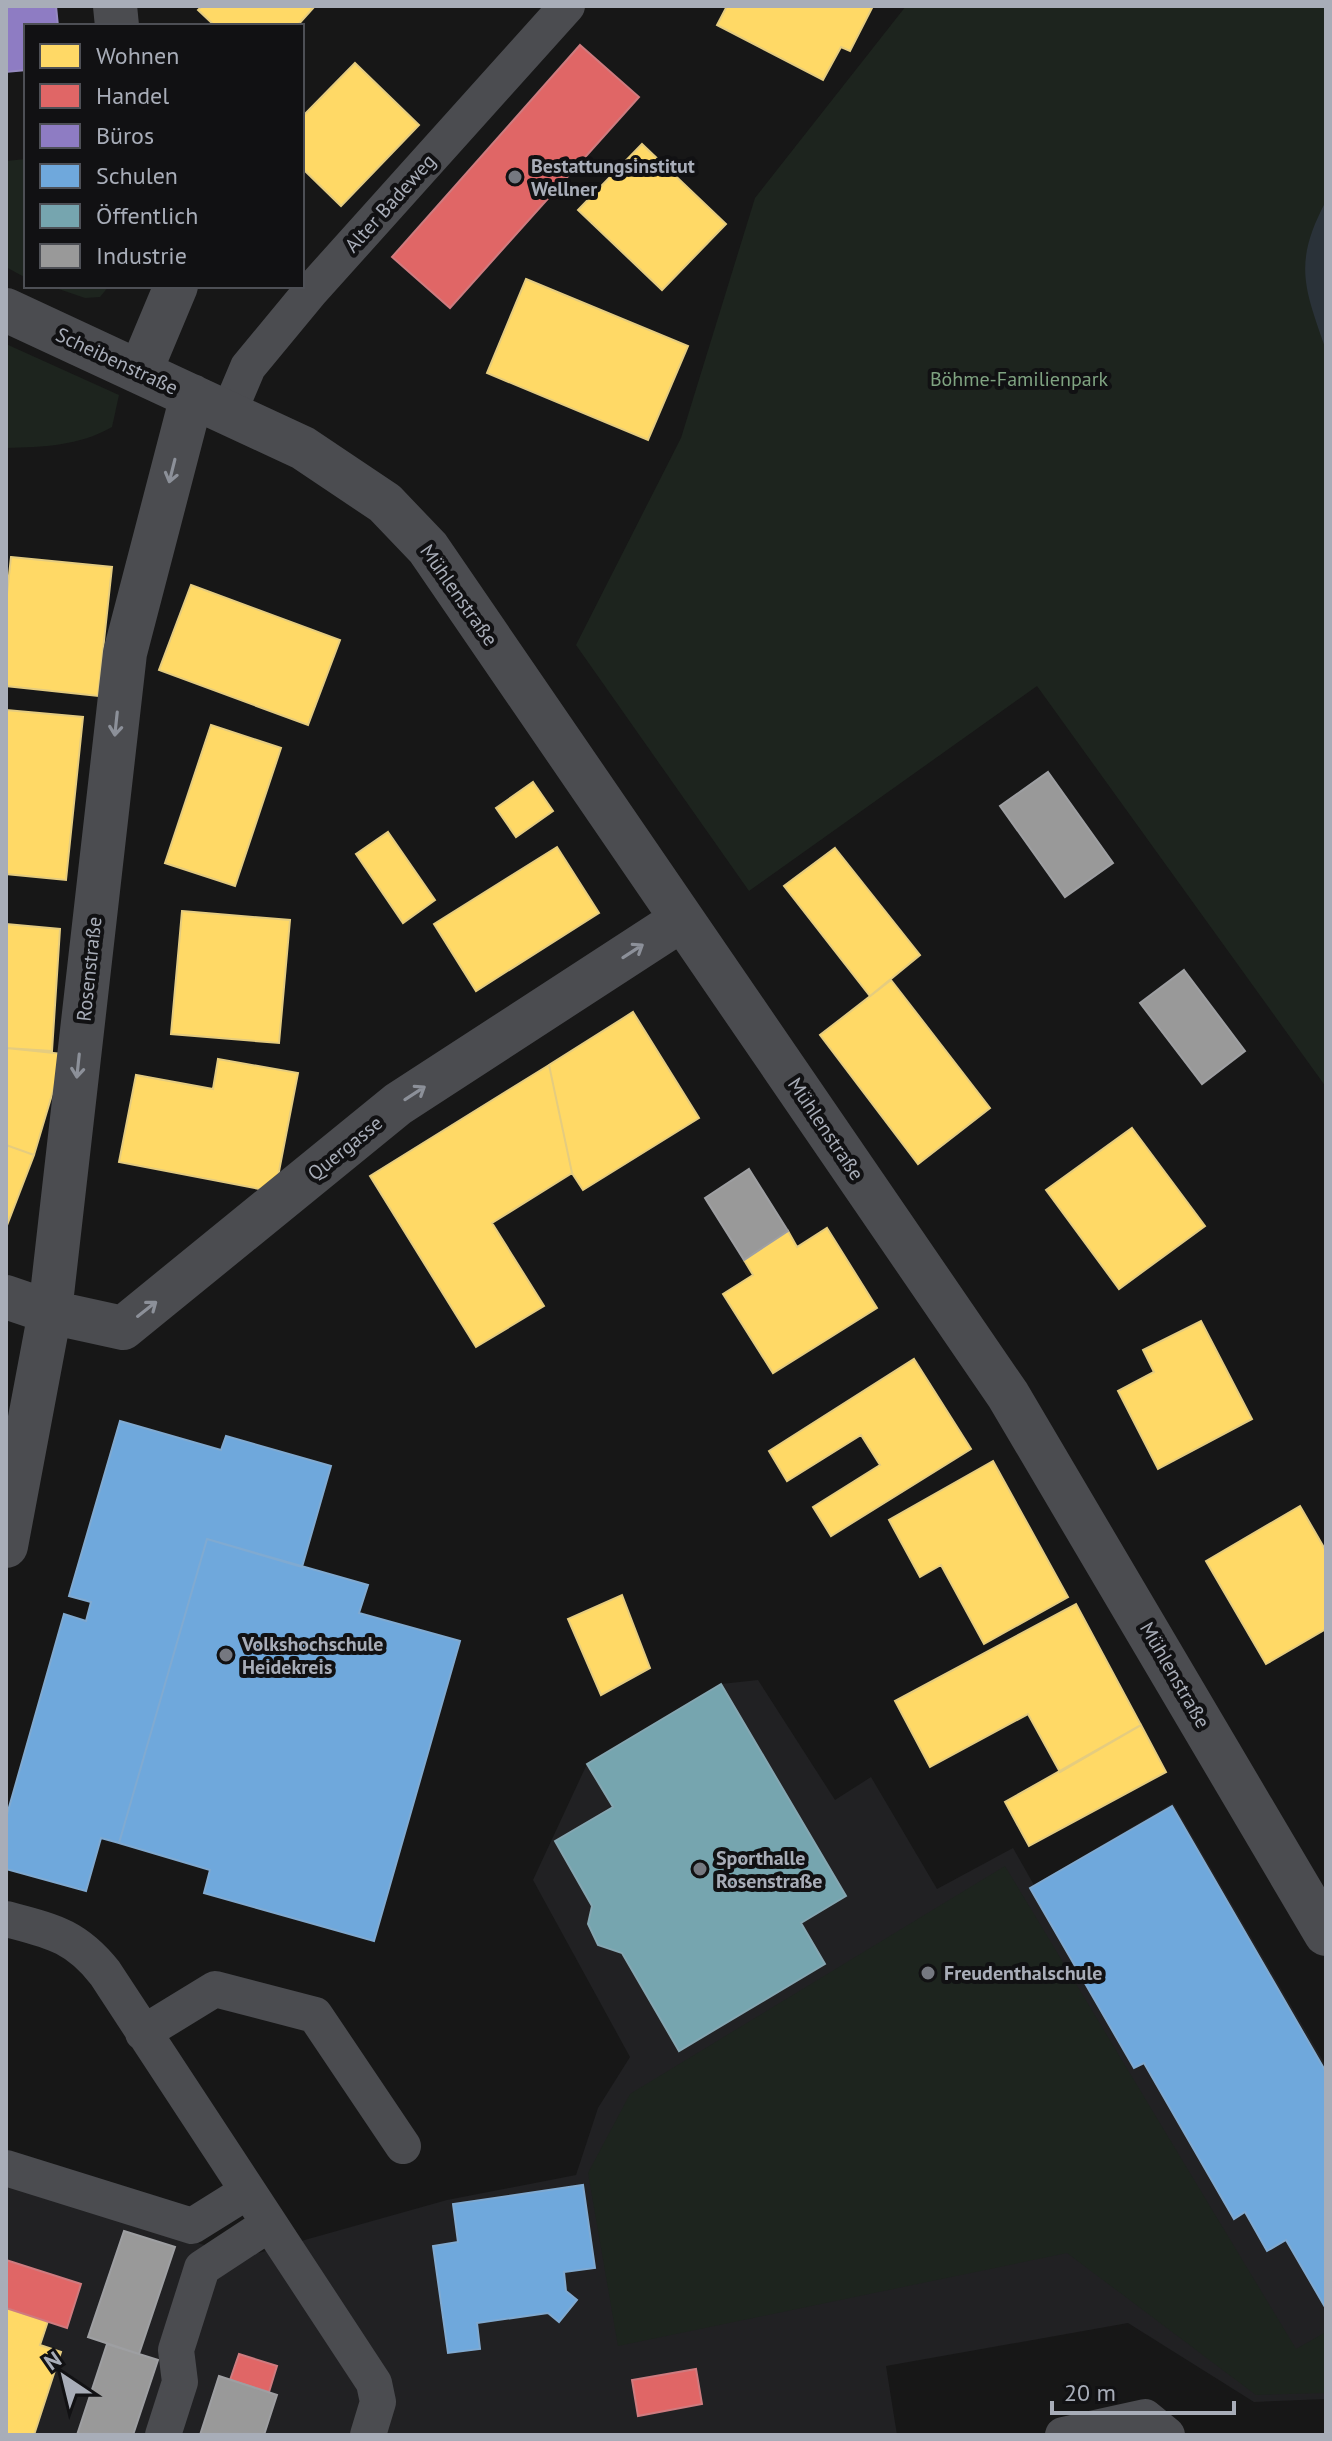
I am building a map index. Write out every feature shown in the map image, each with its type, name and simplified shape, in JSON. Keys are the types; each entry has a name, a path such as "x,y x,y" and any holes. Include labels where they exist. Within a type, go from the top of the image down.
{"street":[{"path":"140,372 175,288"},
{"name":"Scheibenstraße","path":"6,310 211,404"},
{"name":"Mühlenstraße","path":"211,404 303,448 345,473 385,503 428,548 1008,1395 1326,1934"},
{"name":"Rosenstraße","path":"6,1546 50,1312 125,653 211,404"},
{"name":"Quergasse","path":"6,1297 50,1312 123,1328 398,1104 681,920"}],"lane":[{"name":"Alter Badeweg","path":"211,404 248,367 310,292 567,6"},
{"path":"6,1919 55,1932 74,1941 105,1973 374,2383 378,2402 368,2435"},
{"path":"143,2033 215,1989 315,2015 403,2146"},
{"path":"6,2168 192,2226 248,2191"},
{"path":"163,2435 180,2382 176,2350 202,2268 269,2224"},
{"path":"1063,2435 1145,2417 1167,2435"}],"shaded area":[{"path":"1326,201 1326,350 1312,309 1305,275 1309,242"},
{"name":"Freudenthalschule","path":"758,1680 835,1800 871,1777 937,1889 1013,1848 1034,1885 1173,1803 1326,2066 1326,2399 1254,2402 1128,2323 886,2366 897,2435 6,2435 6,2185 244,2257 447,2200 576,2175 598,2108 630,2057 533,1880 587,1764 721,1684"}],"green space":[{"name":"Böhme-Familienpark","path":"906,6 1326,6 1326,1087 1037,686 749,891 576,645 681,438 755,198"},
{"path":"24,159 24,277 6,267 6,161"},
{"path":"56,288 107,288 100,297 85,298"},
{"path":"6,344 119,395 112,427 74,442 6,448"},
{"path":"1005,1866 1296,2349 1326,2332 1326,2393 1256,2395 1067,2253 618,2346 588,2173 630,2094"}],"building: Wohnen":[{"path":"202,6 315,6 299,24 213,24 198,10"},
{"path":"727,6 873,6 850,51 841,47 823,80 717,25"},
{"path":"355,63 419,125 341,206 304,170 304,115"},
{"path":"642,144 726,224 662,290 578,210"},
{"path":"526,279 688,346 648,440 487,373"},
{"path":"11,557 112,567 98,696 6,686 6,603"},
{"path":"191,585 340,640 308,725 159,670"},
{"path":"6,710 83,717 66,880 6,874"},
{"path":"211,725 281,748 235,886 165,863"},
{"path":"533,782 553,811 516,837 496,808"},
{"path":"388,832 435,900 403,923 356,854"},
{"path":"557,847 599,913 476,991 434,924"},
{"path":"835,848 920,955 870,996 784,886"},
{"path":"182,911 290,920 279,1043 171,1034"},
{"path":"6,924 60,929 52,1051 6,1048"},
{"path":"891,980 990,1108 918,1164 820,1035"},
{"path":"633,1012 699,1118 583,1190 572,1173 549,1065"},
{"path":"6,1048 64,1054 34,1155 6,1145"},
{"path":"218,1059 298,1073 275,1192 119,1162 136,1075 213,1089"},
{"path":"549,1065 572,1173 492,1223 544,1306 476,1347 370,1176"},
{"path":"1132,1128 1205,1226 1119,1289 1046,1190"},
{"path":"6,1145 34,1155 6,1228"},
{"path":"827,1228 877,1308 773,1373 723,1294 753,1275 744,1260 788,1231 797,1247"},
{"path":"1201,1321 1252,1419 1158,1469 1118,1391 1154,1372 1143,1350"},
{"path":"914,1359 971,1449 831,1536 813,1507 880,1465 861,1435 787,1481 769,1451"},
{"path":"993,1461 1068,1597 984,1644 941,1565 920,1577 889,1520"},
{"path":"1300,1506 1326,1551 1326,1629 1266,1664 1206,1561"},
{"path":"622,1595 650,1668 601,1695 568,1619"},
{"path":"1076,1604 1141,1725 1060,1772 1028,1714 930,1767 895,1701"},
{"path":"1141,1725 1166,1772 1029,1846 1005,1802"},
{"path":"6,2308 48,2321 40,2345 61,2352 34,2435 6,2435"}],"building: Handel":[{"name":"Bestattungsinstitut Wellner","path":"580,45 639,97 450,308 392,257"},
{"path":"6,2260 81,2284 67,2328 6,2308"},
{"path":"239,2354 277,2366 269,2392 230,2380"},
{"path":"696,2369 702,2404 638,2416 632,2380"}],"building: Büros":[{"path":"6,6 56,6 58,24 24,24 24,70 6,72"}],"building: Schulen":[{"path":"120,1421 221,1450 226,1436 331,1466 302,1567 207,1539 119,1843 101,1838 86,1891 6,1869 6,1818 64,1614 86,1621 91,1602 69,1596"},
{"path":"207,1539 368,1585 359,1613 460,1641 374,1941 204,1893 210,1870 119,1843"},
{"path":"1172,1806 1326,2072 1325,2307 1286,2240 1267,2251 1245,2212 1234,2219 1144,2063 1134,2068 1030,1888"},
{"path":"583,2185 595,2268 564,2272 566,2291 577,2300 559,2322 548,2313 477,2323 480,2349 448,2353 433,2246 458,2242 453,2204"}],"building: Öffentlich":[{"name":"Sporthalle Rosenstraße","path":"721,1684 846,1896 801,1923 825,1964 679,2051 622,1953 598,1945 588,1924 592,1906 555,1841 613,1807 587,1764"}],"building: Industrie":[{"path":"1048,772 1113,863 1065,897 1000,806"},
{"path":"1184,970 1245,1051 1202,1084 1140,1003"},
{"path":"749,1169 788,1231 744,1260 705,1198"},
{"path":"124,2231 175,2247 139,2354 88,2337"},
{"path":"107,2344 158,2360 133,2435 77,2435"},
{"path":"219,2376 277,2395 264,2435 200,2435"}],"place":[{"name":"Bestattungsinstitut Wellner","path":"515,177"},
{"name":"Volkshochschule Heidekreis","path":"226,1655"},
{"name":"Sporthalle Rosenstraße","path":"700,1869"},
{"name":"Freudenthalschule","path":"928,1973"}]}
